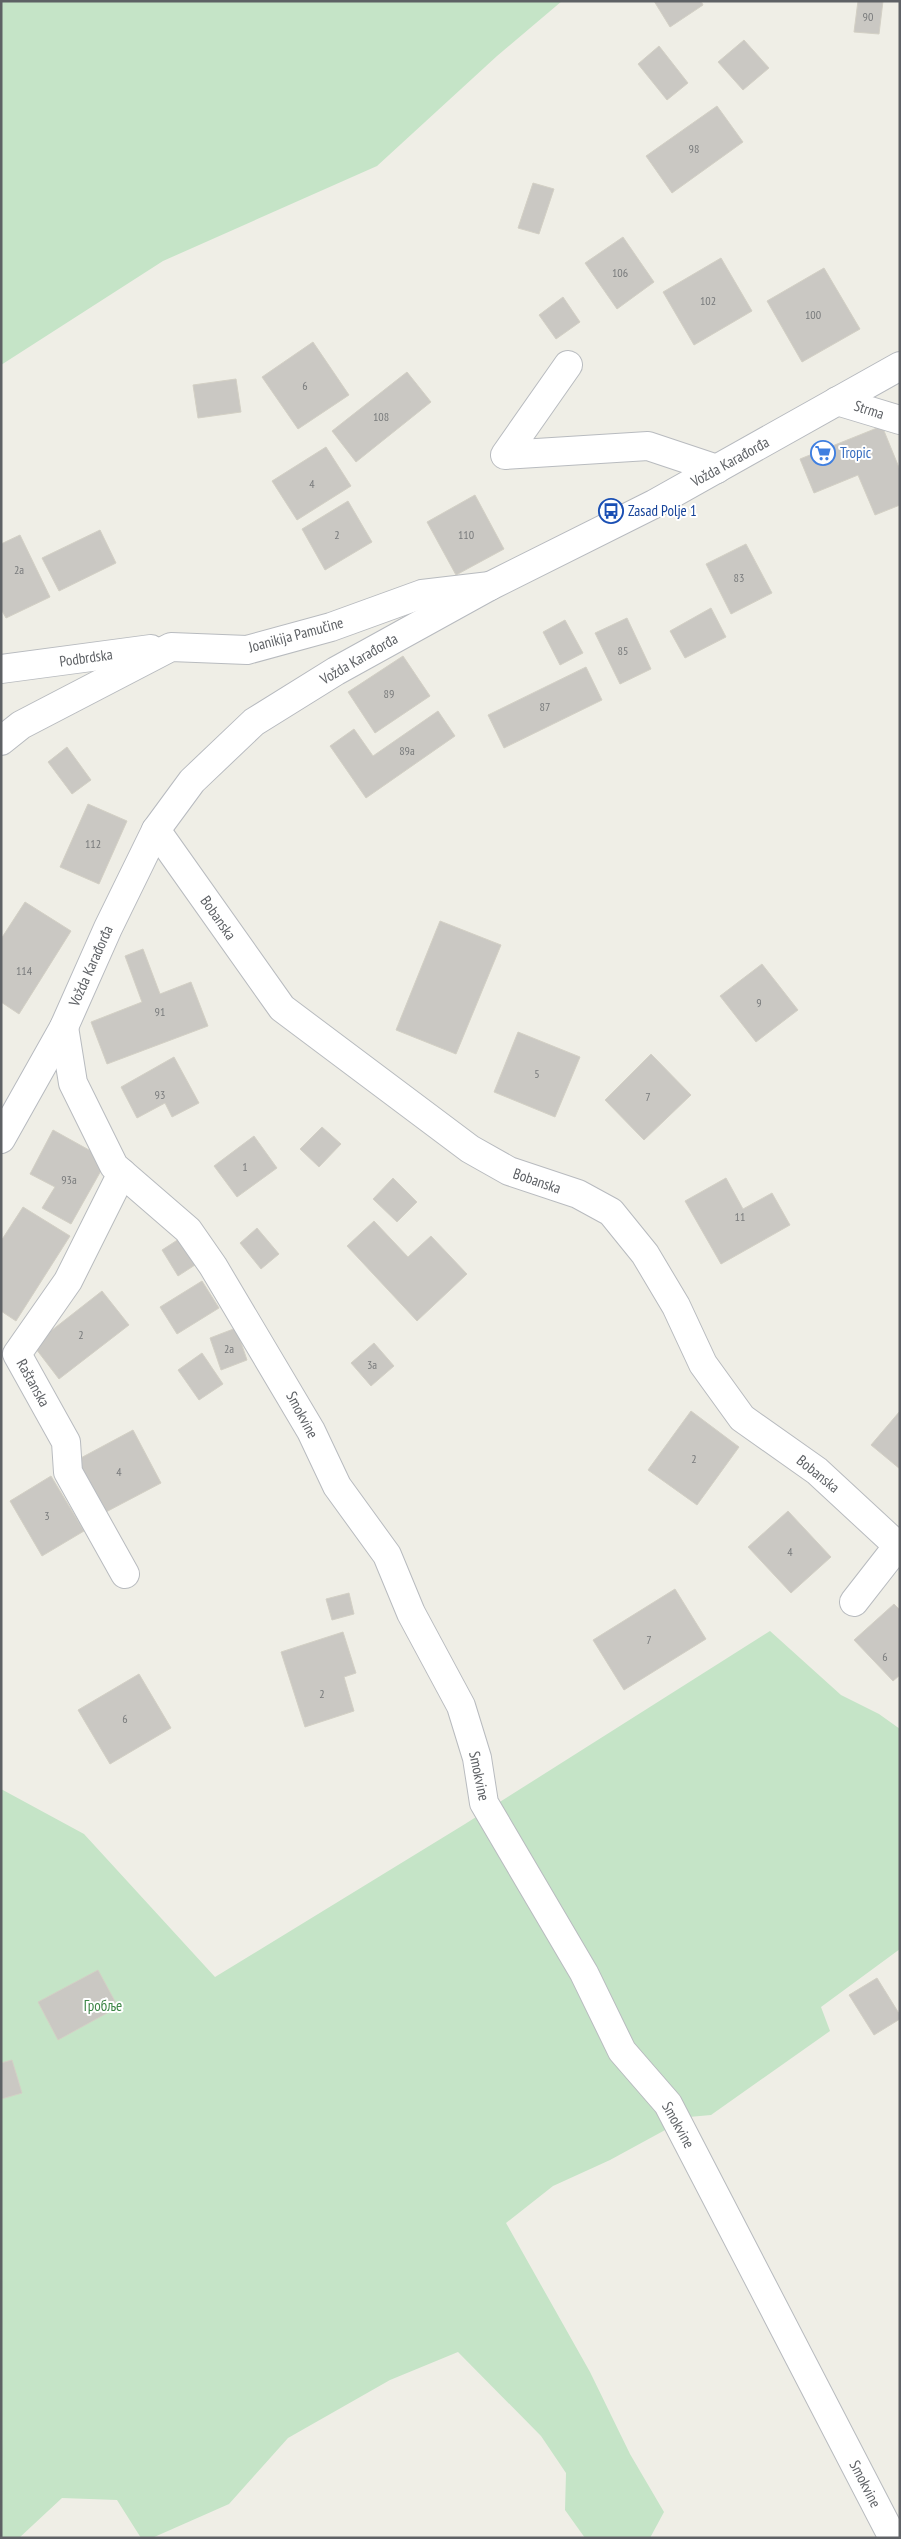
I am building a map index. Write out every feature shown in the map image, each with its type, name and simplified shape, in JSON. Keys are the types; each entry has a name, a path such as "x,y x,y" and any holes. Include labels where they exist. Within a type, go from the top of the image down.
{"street":[{"path":"568,365 505,455 648,446 717,469"},
{"name":"Vožda Karađorđa","path":"1,1139 64,1026 112,919 156,830 192,781 254,722 336,670 490,586 654,504 900,366"},
{"name":"Strma","path":"837,400 900,420"},
{"name":"Joanikija Pamučine","path":"1,741 21,725 171,647 247,650 331,627 422,594 490,586"},
{"name":"Podbrdska","path":"1,670 171,647"},
{"name":"Bobanska","path":"156,830 282,1008 470,1149 509,1171 578,1194 611,1212 645,1254 676,1306 703,1364 742,1418 817,1471 899,1545 854,1602"},
{"name":"Smokvine","path":"64,1026 73,1083 114,1166 188,1230 214,1266 311,1430 337,1486 387,1555 411,1613 461,1706 476,1758 484,1803 584,1973 622,2051 668,2104 893,2538"},
{"name":"Raštanska","path":"122,1172 68,1281 17,1354 66,1442 68,1472 125,1574"}],"green space":[{"path":"1,1 562,1 497,56 377,166 163,261 1,365"},
{"name":"Гробље","path":"770,1631 841,1695 879,1714 900,1729 900,1949 821,2007 830,2031 711,2115 689,2117 610,2160 553,2186 506,2223 590,2372 630,2454 664,2512 650,2538 585,2538 565,2510 566,2473 541,2436 458,2352 390,2380 288,2438 229,2504 152,2538 141,2538 117,2500 62,2498 19,2538 1,2538 1,1789 84,1834 215,1977 465,1824"}],"building":[{"path":"654,1 701,1 703,5 670,27"},
{"path":"858,1 883,1 879,34 854,32"},
{"path":"744,40 769,68 743,90 718,62"},
{"path":"659,46 688,83 667,100 638,64"},
{"path":"717,106 743,142 672,193 646,156"},
{"path":"533,183 554,189 539,234 518,228"},
{"path":"623,237 654,282 617,309 585,263"},
{"path":"721,258 752,311 694,345 663,292"},
{"path":"824,268 860,329 802,362 767,301"},
{"path":"563,297 580,322 556,339 539,315"},
{"path":"313,342 349,395 298,429 262,377"},
{"path":"407,372 431,402 356,462 332,431"},
{"path":"236,379 241,412 198,418 193,385"},
{"path":"882,426 900,470 900,505 875,515 858,475 814,493 800,459"},
{"path":"326,447 351,486 297,520 272,481"},
{"path":"475,495 504,549 456,575 427,522"},
{"path":"348,501 372,542 325,570 302,529"},
{"path":"100,530 116,563 59,591 42,558"},
{"path":"20,535 50,597 6,618 1,609 1,544"},
{"path":"746,544 772,593 731,614 706,564"},
{"path":"711,608 726,637 685,658 670,631"},
{"path":"627,618 651,669 620,684 595,633"},
{"path":"565,620 583,653 560,665 543,632"},
{"path":"403,656 430,696 375,733 348,692"},
{"path":"586,667 602,700 504,748 488,715"},
{"path":"438,711 455,736 366,798 330,746 354,729 373,756"},
{"path":"67,747 91,780 72,794 48,762"},
{"path":"88,804 127,821 99,884 60,867"},
{"path":"25,902 71,931 19,1014 1,1002 1,939"},
{"path":"440,921 501,945 456,1054 396,1030"},
{"path":"143,949 160,994 191,982 208,1026 107,1064 91,1022 142,1002 125,956"},
{"path":"762,964 798,1010 756,1042 720,996"},
{"path":"518,1032 580,1057 555,1117 494,1092"},
{"path":"651,1054 691,1095 644,1140 605,1100"},
{"path":"174,1057 199,1103 172,1117 165,1103 137,1118 121,1087"},
{"path":"322,1127 341,1144 319,1167 300,1149"},
{"path":"53,1130 107,1160 71,1224 42,1208 55,1187 30,1174"},
{"path":"254,1136 277,1168 237,1197 214,1166"},
{"path":"393,1178 417,1202 397,1222 373,1199"},
{"path":"726,1178 743,1209 772,1193 790,1225 721,1264 685,1201"},
{"path":"23,1207 70,1236 16,1321 1,1311 1,1241"},
{"path":"374,1221 408,1257 431,1236 467,1274 417,1321 347,1246"},
{"path":"257,1228 279,1254 261,1269 240,1243"},
{"path":"179,1239 195,1265 178,1276 162,1250"},
{"path":"202,1281 219,1308 177,1334 160,1307"},
{"path":"102,1291 129,1325 59,1379 33,1345"},
{"path":"236,1328 247,1360 221,1370 210,1338"},
{"path":"374,1343 394,1366 371,1386 351,1363"},
{"path":"202,1353 223,1384 199,1400 178,1370"},
{"path":"691,1411 739,1447 697,1505 648,1470"},
{"path":"900,1411 900,1469 871,1445"},
{"path":"133,1430 161,1483 104,1513 77,1460"},
{"path":"51,1476 84,1531 42,1556 10,1501"},
{"path":"788,1511 831,1557 791,1593 748,1547"},
{"path":"675,1589 706,1639 624,1690 593,1640"},
{"path":"349,1593 354,1614 332,1620 326,1599"},
{"path":"894,1604 900,1610 900,1675 893,1681 854,1640"},
{"path":"343,1632 356,1673 344,1677 354,1711 305,1727 281,1652"},
{"path":"139,1674 171,1728 110,1764 78,1710"},
{"path":"98,1970 118,2007 58,2040 38,2002"},
{"path":"877,1978 900,2015 900,2019 874,2035 849,1995"},
{"path":"12,2060 22,2093 1,2099 1,2063"}],"place":[{"name":"Tropic","path":"823,453"},
{"name":"Zasad Polje 1","path":"611,511"}]}
